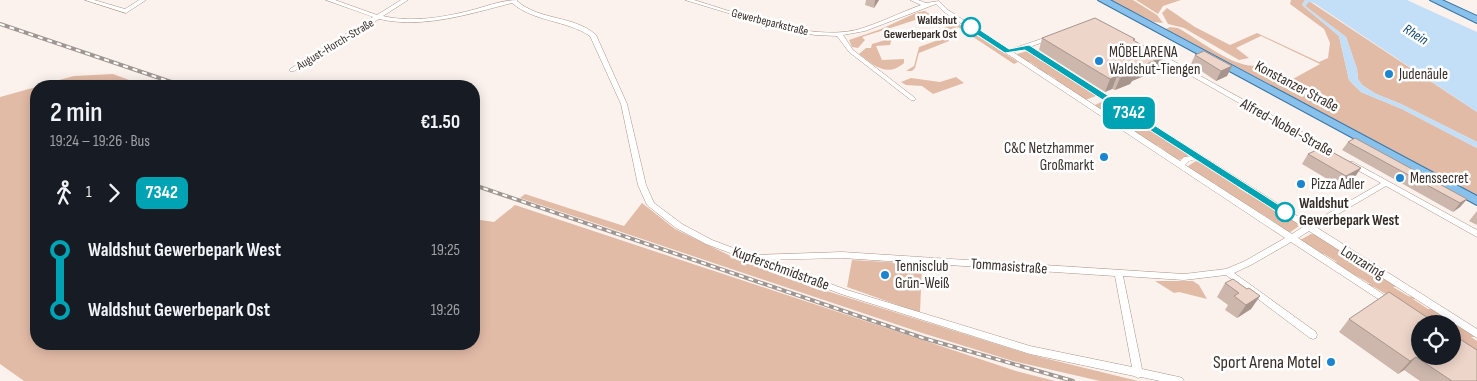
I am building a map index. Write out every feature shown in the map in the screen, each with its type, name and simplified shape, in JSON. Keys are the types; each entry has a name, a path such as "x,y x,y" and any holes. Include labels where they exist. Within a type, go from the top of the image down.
{"main road":[{"name":"Konstanzer Straße","path":"1103,0 1477,201"},
{"path":"1434,0 1477,20"}],"street":[{"path":"88,0 126,11 143,0"},
{"path":"329,0 378,17 416,20 446,17 514,0"},
{"name":"August-Horch-Straße","path":"292,70 404,0"},
{"name":"Kupferschmidstraße","path":"514,0 521,7 536,14 584,28 593,35 624,104 642,185 651,205 679,226 710,242 844,292 1030,350 1179,381"},
{"name":"Gewerbeparkstraße","path":"688,0 799,31 839,34 872,26 909,10 937,1"},
{"name":"Gewerbeparkstraße","path":"909,10 914,1 927,5"},
{"path":"937,1 946,11"},
{"path":"927,5 946,11"},
{"name":"Lonzaring","path":"946,11 1397,308"},
{"path":"839,34 851,51 913,99"},
{"path":"1008,52 1056,35"},
{"name":"Lonzaring","path":"1026,47 1477,334"},
{"name":"Alfred-Nobel-Straße","path":"1145,47 1338,156"},
{"path":"1086,104 1097,101 1104,96"},
{"path":"1180,165 1187,159 1198,157"},
{"name":"Alfred-Nobel-Straße","path":"1346,160 1477,234"},
{"name":"Tommasistraße","path":"751,258 842,255 1184,276 1227,272 1248,263 1386,183"},
{"path":"1118,272 1138,374"},
{"path":"1227,272 1313,335"}],"shaded area":[{"path":"1110,0 1133,0 1157,15 1163,23 1154,22"},
{"path":"1136,0 1181,0 1163,6 1158,14"},
{"path":"1291,0 1305,0 1302,5 1339,36 1349,80 1361,92 1402,109 1477,148 1477,195 1166,29 1170,27 1178,28 1231,60 1253,66 1262,64 1291,80 1320,64 1261,36 1236,48 1249,58 1239,60 1184,28 1168,24 1162,13 1167,8 1195,27 1230,45 1257,33 1319,62 1328,58 1330,43 1324,29 1290,4"},
{"name":"Judenäule","path":"1309,1 1477,112 1477,142 1401,104 1376,94 1362,85 1358,79 1357,69 1346,37 1305,6"},
{"path":"925,11 931,15 862,37 865,40 858,48 852,47 849,40 881,29 918,12"},
{"path":"959,24 1018,62 1014,64 958,27 948,30 944,27"},
{"path":"892,38 890,45 876,46 882,60 904,59 904,63 898,67 886,70 880,68 859,54 866,48 871,48 872,44"},
{"path":"941,39 948,39 949,41 919,53 915,68 912,71 906,71 914,66 919,47"},
{"path":"1027,51 1038,56 1034,56 1041,61 1046,61 1066,74 1062,74 1077,81 1073,81 1089,89 1096,96 1085,100 1058,81 1053,81 1056,79 1048,74 1043,74 1030,62 1024,62 1017,56 1017,54"},
{"path":"113,74 129,80 59,80 74,76"},
{"path":"956,77 964,83 933,94 922,86 906,85 901,82 911,78 940,82"},
{"path":"30,89 30,350 480,350 480,220 494,222 515,205 1016,371 1055,381 24,381 0,364 0,97"},
{"path":"1103,101 1118,107 1114,107 1130,115 1126,115 1132,119 1151,128 1146,128 1183,149 1188,156 1179,160 1162,152 1167,152 1157,145 1151,145 1128,130 1133,129 1124,123 1118,123 1121,122 1097,108 1095,105"},
{"path":"1196,161 1216,169 1211,170 1242,186 1237,187 1248,194 1255,194 1297,222 1299,226 1289,233 1269,222 1274,222 1262,214 1256,214 1212,185 1217,185 1194,173 1188,166"},
{"path":"525,194 624,226 642,203 675,229 741,261 830,292 1028,354 1138,381 1100,381 1013,361 922,333 520,198"},
{"path":"1311,234 1317,235 1347,253 1342,254 1355,262 1365,265 1360,265 1373,274 1380,275 1399,286 1393,287 1408,296 1418,299 1413,299 1428,309 1435,309 1444,315 1413,315 1389,296 1374,287 1364,284 1370,284 1331,263 1337,262 1324,254 1317,254 1300,240"},
{"name":"Tennisclub Grün-Weiß","path":"852,260 922,264 920,313 847,287"},
{"path":"1155,281 1193,281 1199,285 1207,299 1179,292 1174,293"},
{"path":"1461,326 1477,337 1471,337 1477,341 1477,359 1461,345"}],"water":[{"name":"Rhein","path":"1305,0 1407,0 1477,32 1477,112 1314,3 1309,2 1305,6 1346,37 1357,69 1358,79 1362,85 1376,94 1401,104 1477,142 1477,148 1402,109 1361,92 1349,80 1339,36 1302,5"}],"building":[{"name":"MÖBELARENA Waldshut-Tiengen","path":"1095,18 1135,39 1133,40 1163,57 1120,78 1117,76 1110,79 1042,38"},
{"path":"1204,51 1232,66 1221,71 1195,55"},
{"path":"1355,138 1467,199 1460,203 1348,142"},
{"path":"1323,147 1361,168 1346,176 1308,154"},
{"path":"1233,279 1260,296 1246,305 1234,296 1239,293 1225,283"},
{"path":"1389,292 1424,315 1411,315 1410,361 1349,319"},
{"path":"1461,340 1477,350 1477,381 1452,381 1428,365 1461,365"}],"railway":[{"path":"0,24 165,80"},
{"path":"480,187 923,338 1073,381"}],"bus line":[{"name":"7342","path":"971,27 1008,52 1026,47 1285,212"}],"place":[{"name":"Waldshut Gewerbepark Ost","path":"971,27"},
{"name":"MÖBELARENA Waldshut-Tiengen","path":"1099,61"},
{"name":"Judenäule","path":"1389,74"},
{"name":"C&C Netzhammer Großmarkt","path":"1104,157"},
{"name":"Menssecret","path":"1400,178"},
{"name":"Pizza Adler","path":"1301,184"},
{"name":"Waldshut Gewerbepark West","path":"1285,212"},
{"name":"Tennisclub Grün-Weiß","path":"885,275"},
{"name":"Sport Arena Motel","path":"1331,362"}]}
